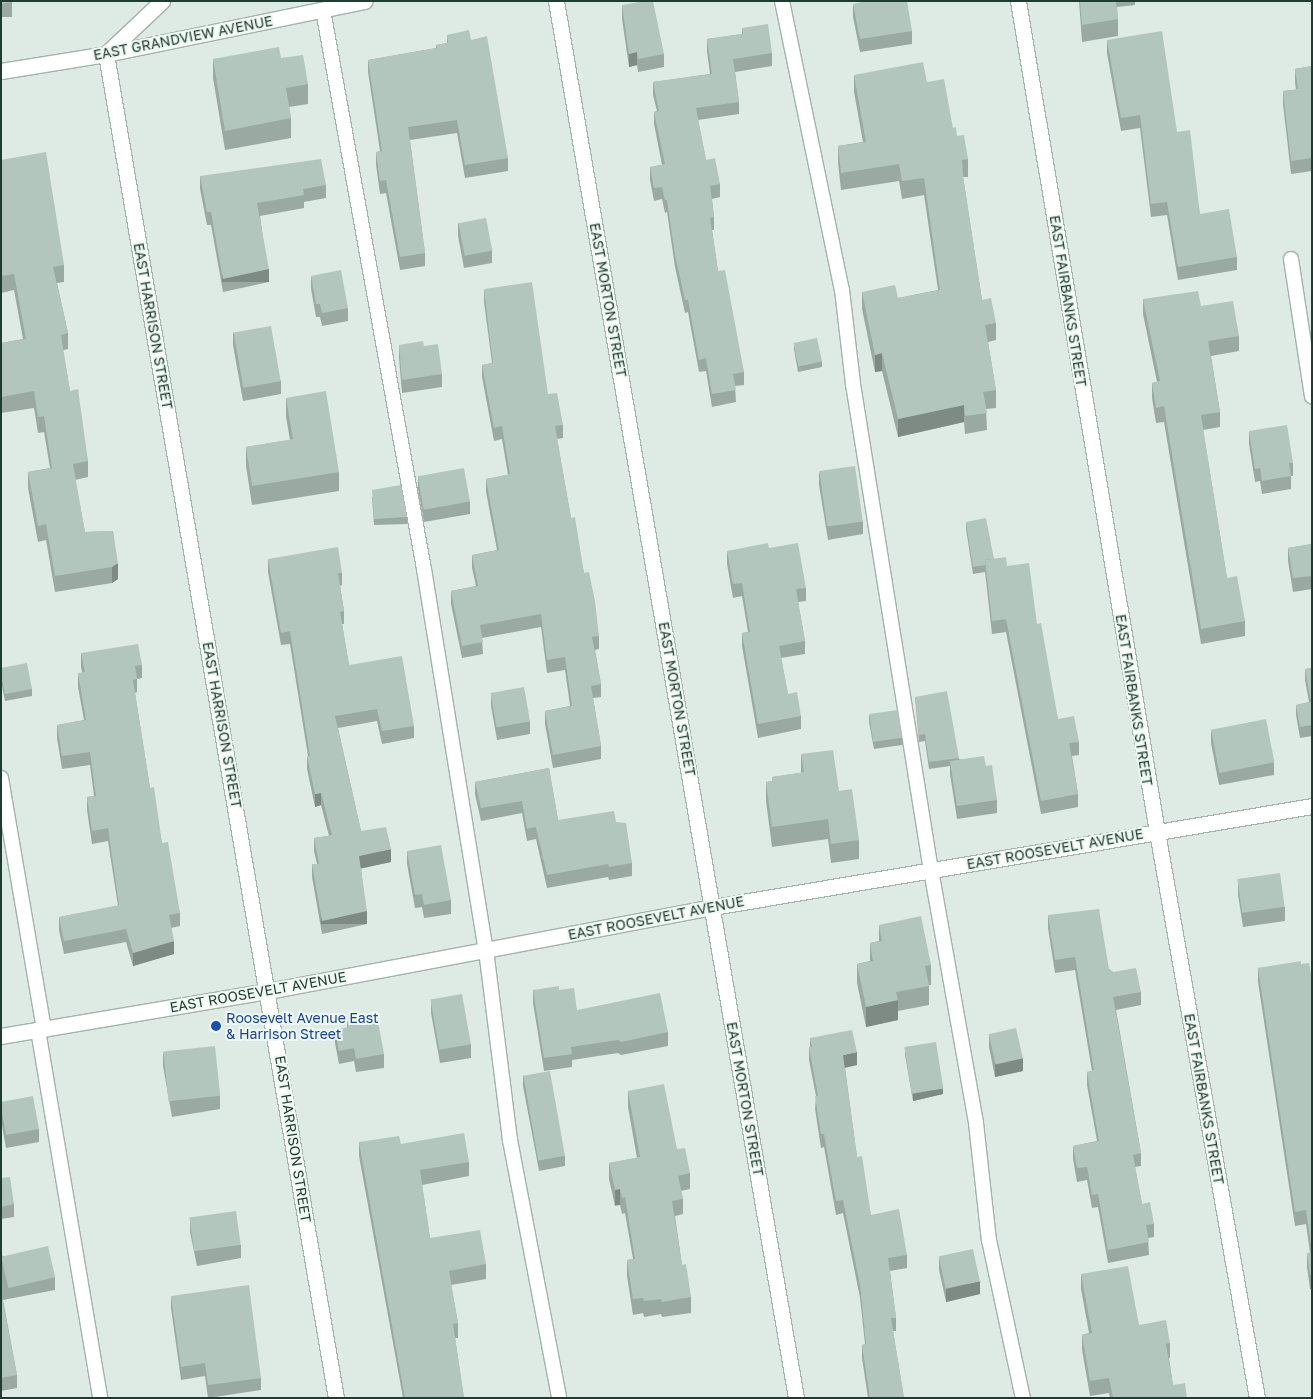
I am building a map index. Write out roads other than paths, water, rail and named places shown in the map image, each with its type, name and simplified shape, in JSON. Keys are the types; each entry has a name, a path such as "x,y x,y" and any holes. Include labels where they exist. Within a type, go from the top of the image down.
{"street":[{"path":"106,54 162,1"},
{"name":"EAST GRANDVIEW AVENUE","path":"1,71 106,54 365,1"},
{"name":"EAST MORTON STREET","path":"556,1 796,1398"},
{"name":"EAST FAIRBANKS STREET","path":"1018,1 1157,832 1257,1398"},
{"name":"EAST HARRISON STREET","path":"106,54 268,991 336,1398"},
{"name":"EAST ROOSEVELT AVENUE","path":"1,1036 268,991 713,907 1312,806"}],"lane":[{"path":"782,1 842,290 853,384 931,870 976,1122 989,1240 1023,1398"},
{"path":"324,10 424,569 486,950 510,1140 559,1398"},
{"path":"1291,259 1312,396"},
{"path":"1,778 100,1398"}],"place":[{"name":"Roosevelt Avenue East & Harrison Street","path":"216,1026"}]}
